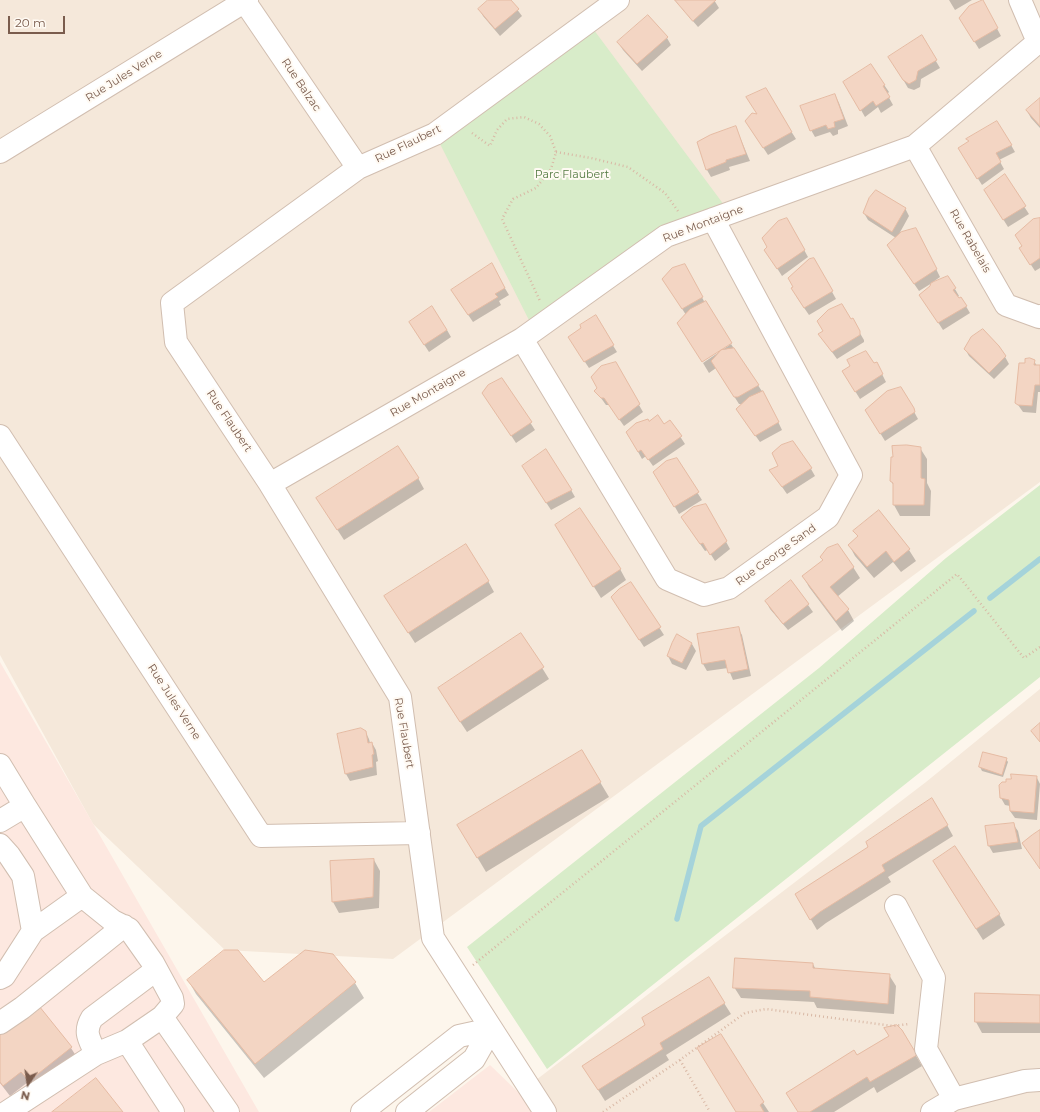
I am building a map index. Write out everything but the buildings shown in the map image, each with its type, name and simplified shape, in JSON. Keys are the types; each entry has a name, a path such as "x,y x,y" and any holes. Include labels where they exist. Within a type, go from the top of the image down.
{"street":[{"name":"Rue Flaubert","path":"545,1112 433,938 400,697 270,484 176,342 172,303 358,168 435,134 618,0"},
{"name":"Rue Montaigne","path":"270,484 522,339 666,236 915,146 1038,42 1020,0"},
{"name":"Rue Jules Verne","path":"0,152 246,1"},
{"name":"Rue Balzac","path":"246,1 358,168"},
{"name":"Rue Rabelais","path":"915,146 1006,305 1039,317 1040,316"},
{"name":"Rue George Sand","path":"522,339 667,579 704,595 729,588 828,517 851,475 713,219"},
{"name":"Rue Jules Verne","path":"0,436 261,836 419,833"},
{"path":"3,776 25,806 82,896 113,921 129,928 153,963 172,998 173,1004 162,1018 127,1041 96,1054 7,1112"},
{"path":"0,821 25,806"},
{"path":"0,845 9,855 23,876 33,931"},
{"path":"0,978 4,976 16,955 33,931 82,896"},
{"path":"896,906 934,978 926,1049 954,1099"},
{"path":"0,1023 22,1008 124,926"},
{"path":"96,1054 87,1033 88,1024 92,1018 156,970"},
{"path":"162,1018 228,1112"},
{"path":"362,1112 459,1036 491,1029"},
{"path":"407,1112 474,1059 491,1029"},
{"path":"127,1041 173,1112"},
{"path":"932,1112 954,1099 1025,1081 1040,1080"}],"path":[{"path":"453,120 490,146 497,130 507,119 524,117 539,124 550,136 556,152 551,169 536,188 513,199 502,219 549,320"},
{"path":"556,152 591,158 628,167 665,193 691,227"},
{"path":"458,977 957,574 1024,658 1040,646"},
{"path":"603,1112 680,1060 745,1012 766,1009 893,1026 929,1021"},
{"path":"680,1060 710,1112"}],"shaded area":[{"path":"0,0 1040,0 1040,482 393,959 225,950 93,824 0,655"},
{"path":"0,662 259,1112 0,1112"},
{"path":"1040,689 1040,1112 532,1112 519,1093 926,782"},
{"path":"490,1065 519,1093 532,1112 429,1112"}],"green space":[{"name":"Parc Flaubert","path":"588,22 730,213 713,219 534,330 435,134"},
{"path":"1040,485 1040,677 547,1069 467,947 819,668 946,558"}],"waterway":[{"path":"990,598 1040,559"},
{"path":"677,919 701,826 974,611"}]}
